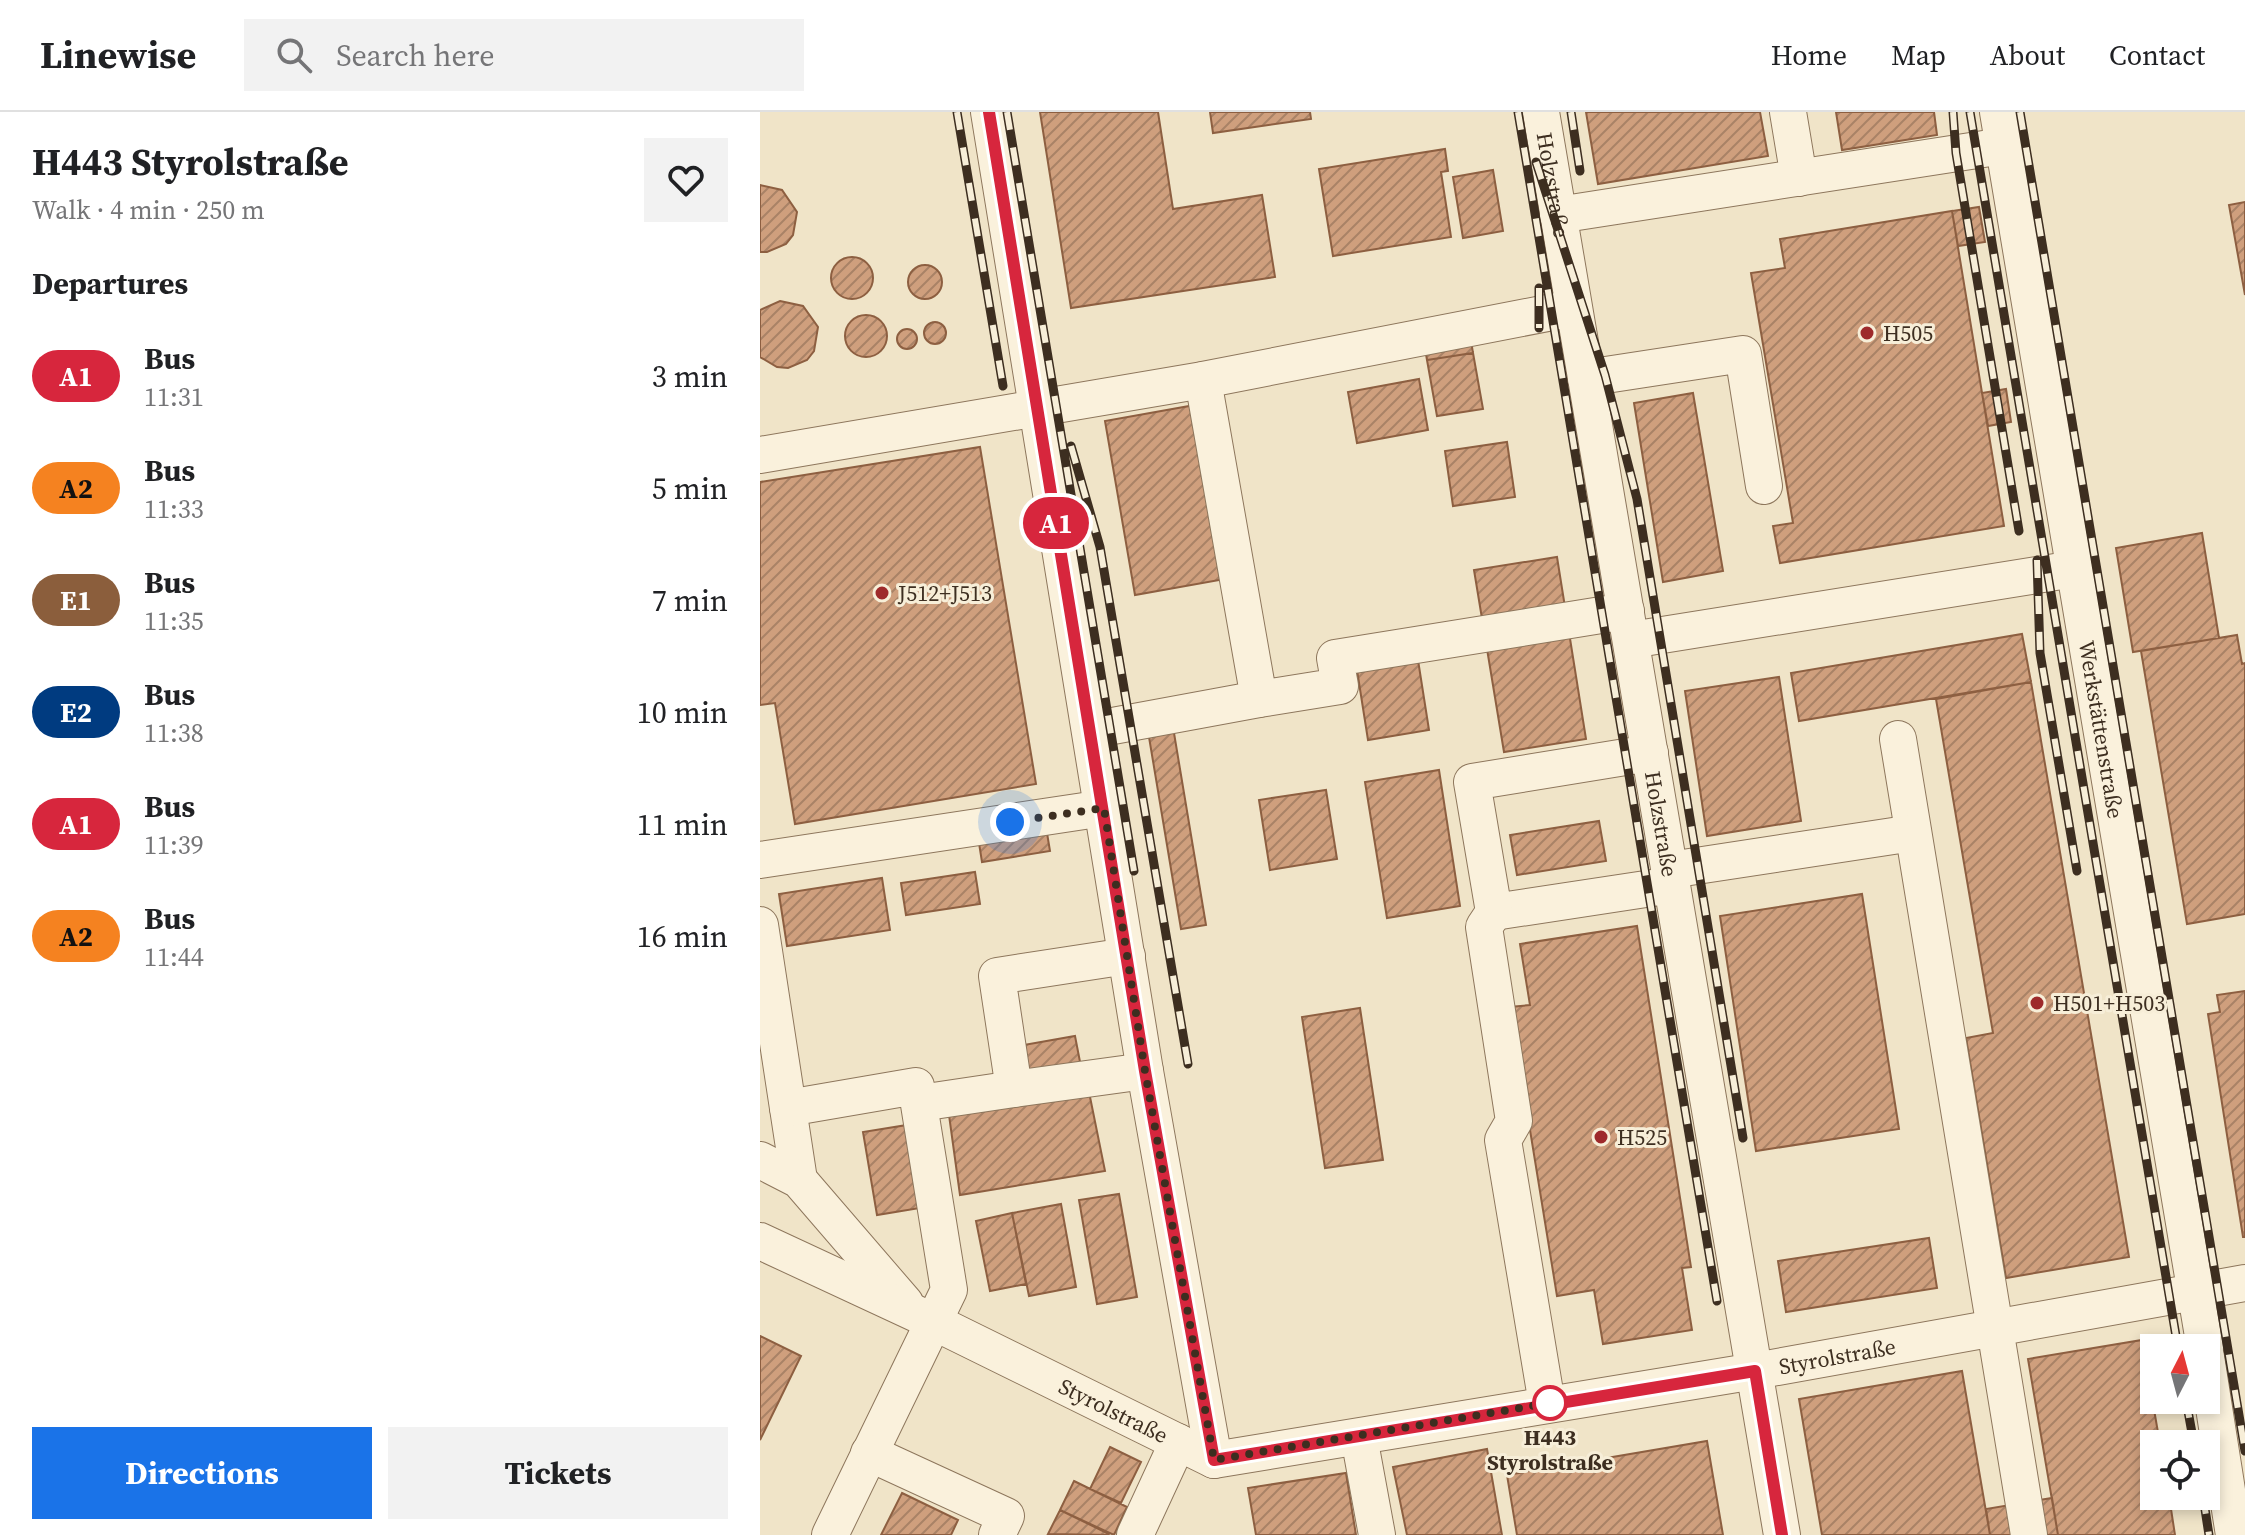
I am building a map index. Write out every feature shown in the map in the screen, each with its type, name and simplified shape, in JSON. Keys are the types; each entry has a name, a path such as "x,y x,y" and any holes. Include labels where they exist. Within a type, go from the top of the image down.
{"street":[{"path":"989,112 1145,1071 1214,1460"},
{"name":"Holzstraße","path":"1541,112 1782,1535"},
{"path":"1788,112 1799,178"},
{"path":"1558,215 1799,178 2000,129"},
{"name":"Werkstättenstraße","path":"2000,129 2203,1334"},
{"path":"760,455 1203,380 1573,308"},
{"path":"1586,378 1743,354 1764,486"},
{"path":"1203,380 1259,699"},
{"path":"1091,730 1340,686 1335,658 1628,626 2074,569"},
{"path":"1898,739 2029,1535"},
{"path":"1547,1404 1503,1140 1514,1121 1484,927 1494,912 1472,782 1650,753"},
{"path":"760,860 1104,808"},
{"path":"1494,912 1913,833"},
{"path":"760,925 799,1180"},
{"path":"1014,1089 997,976 1127,956"},
{"path":"920,1103 1145,1071"},
{"path":"788,1108 916,1086 949,1290 922,1316 869,1453 830,1535"},
{"path":"760,1160 799,1180 922,1316"},
{"name":"Styrolstraße","path":"760,1241 922,1316 1214,1460 1995,1330 2245,1283"},
{"path":"2215,1414 2234,1535"},
{"path":"1359,1437 1377,1535"},
{"path":"1135,1535 1178,1442"},
{"path":"869,1453 1006,1516 997,1535"}],"building":[{"path":"1040,112 1158,112 1173,209 1262,195 1275,277 1071,308"},
{"path":"1210,112 1310,112 1311,119 1213,133"},
{"path":"1586,112 1760,112 1768,156 1598,184"},
{"path":"1836,112 1934,112 1937,135 1842,150"},
{"path":"1445,149 1448,171 1441,172 1451,237 1333,256 1319,169"},
{"path":"1493,170 1503,231 1463,238 1453,177"},
{"path":"760,185 782,190 797,212 793,235 786,244 767,252 760,252"},
{"path":"2245,202 2245,295 2229,205"},
{"path":"1979,207 1985,242 1958,246 1952,211"},
{"name":"H505","path":"1952,211 2004,526 1780,563 1773,526 1793,523 1751,273 1785,268 1780,239"},
{"path":"852,257 867,263 873,278 867,293 852,299 837,293 831,278 837,263"},
{"path":"925,265 937,270 942,282 937,294 925,299 913,294 908,282 913,270"},
{"path":"780,301 803,306 818,327 814,351 807,360 788,368 777,367 760,357 760,310"},
{"path":"866,315 881,321 887,336 881,351 866,357 851,351 845,336 851,321"},
{"path":"1467,317 1473,353 1427,360 1421,325"},
{"path":"931,322 939,322 946,333 939,344 931,344 924,337 924,329"},
{"path":"907,329 914,332 917,339 914,346 907,349 900,346 897,339 900,332"},
{"path":"1473,353 1483,409 1437,416 1427,360"},
{"path":"1419,379 1428,430 1357,443 1348,392"},
{"path":"2006,389 2011,422 1988,426 1982,393"},
{"path":"1693,393 1723,571 1663,582 1634,403"},
{"path":"1195,405 1225,579 1135,595 1105,421"},
{"path":"1507,442 1515,497 1453,506 1445,451"},
{"name":"J512+J513","path":"980,447 1036,784 795,824 775,703 760,705 760,482"},
{"path":"2202,533 2219,638 2133,652 2116,548"},
{"path":"1557,557 1586,739 1504,752 1474,570"},
{"path":"2022,634 2031,682 1799,721 1791,673"},
{"path":"2237,635 2242,664 2245,663 2245,914 2187,924 2141,651"},
{"path":"1418,660 1429,730 1368,740 1357,670"},
{"path":"1779,677 1801,821 1707,836 1685,691"},
{"name":"H501+H503","path":"2031,682 2129,1257 2006,1278 1966,1038 1993,1033 1936,699"},
{"path":"1173,727 1206,925 1181,929 1148,731"},
{"path":"1439,770 1460,906 1387,918 1365,782"},
{"path":"1326,790 1337,859 1270,870 1259,800"},
{"path":"1599,821 1606,861 1517,875 1510,835"},
{"path":"1047,833 1050,851 982,862 979,843"},
{"path":"975,872 980,904 906,915 901,883"},
{"path":"882,878 890,930 787,946 779,894"},
{"path":"1862,894 1899,1129 1756,1151 1720,916"},
{"name":"H525","path":"1637,926 1691,1267 1682,1268 1692,1330 1603,1344 1594,1290 1557,1296 1510,1007 1530,1005 1520,944"},
{"path":"2245,991 2243,1237 2208,1014 2220,1012 2217,995"},
{"path":"1360,1008 1383,1160 1325,1168 1302,1017"},
{"path":"1075,1036 1081,1067 1023,1077 1018,1046"},
{"path":"1089,1092 1105,1171 960,1195 949,1115"},
{"path":"907,1125 920,1208 877,1215 863,1132"},
{"path":"1119,1194 1137,1297 1097,1304 1079,1200"},
{"path":"1061,1204 1076,1287 1029,1296 1012,1213"},
{"path":"1012,1213 1026,1284 990,1291 976,1221"},
{"path":"1929,1238 1937,1288 1786,1312 1778,1261"},
{"path":"760,1336 801,1356 760,1440"},
{"path":"2140,1340 2140,1414 2155,1414 2158,1430 2140,1430 2140,1510 2171,1510 2175,1535 2058,1535 2028,1359"},
{"path":"1962,1371 1990,1535 1822,1535 1799,1399"},
{"path":"1707,1441 1723,1535 1517,1535 1507,1475"},
{"path":"1110,1447 1141,1462 1121,1503 1090,1489"},
{"path":"1487,1449 1502,1535 1407,1535 1393,1467"},
{"path":"1346,1473 1356,1535 1256,1535 1248,1488"},
{"path":"1074,1481 1127,1507 1114,1535 1060,1510"},
{"path":"902,1493 958,1520 951,1535 881,1535"},
{"path":"2052,1498 2058,1535 1990,1535 1986,1509"},
{"path":"1060,1510 1109,1534 1048,1534"}],"railway":[{"path":"957,112 1003,386"},
{"path":"1007,112 1134,871"},
{"path":"1518,112 1717,1301"},
{"path":"1571,112 1580,171"},
{"path":"1953,112 1956,153 2019,531"},
{"path":"1970,112 2176,1334"},
{"path":"2020,112 2245,1451"},
{"path":"1536,162 1605,375 1637,499 1743,1138"},
{"path":"1539,288 1539,328"},
{"path":"1071,446 1100,547 1188,1064"},
{"path":"2037,560 2040,653 2077,871"},
{"path":"2189,1414 2191,1430"},
{"path":"2205,1510 2209,1535"}],"bus line":[{"name":"A1","path":"989,112 1145,1071 1214,1460 1755,1371 1782,1535"}],"place":[{"name":"H505","path":"1867,333"},
{"name":"J512+J513","path":"882,593"},
{"name":"H501+H503","path":"2037,1003"},
{"name":"H525","path":"1601,1137"},
{"name":"H443 Styrolstraße","path":"1550,1403"}],"route":[{"path":"1010,822 1104,808 1145,1071 1214,1460 1550,1403"}]}
